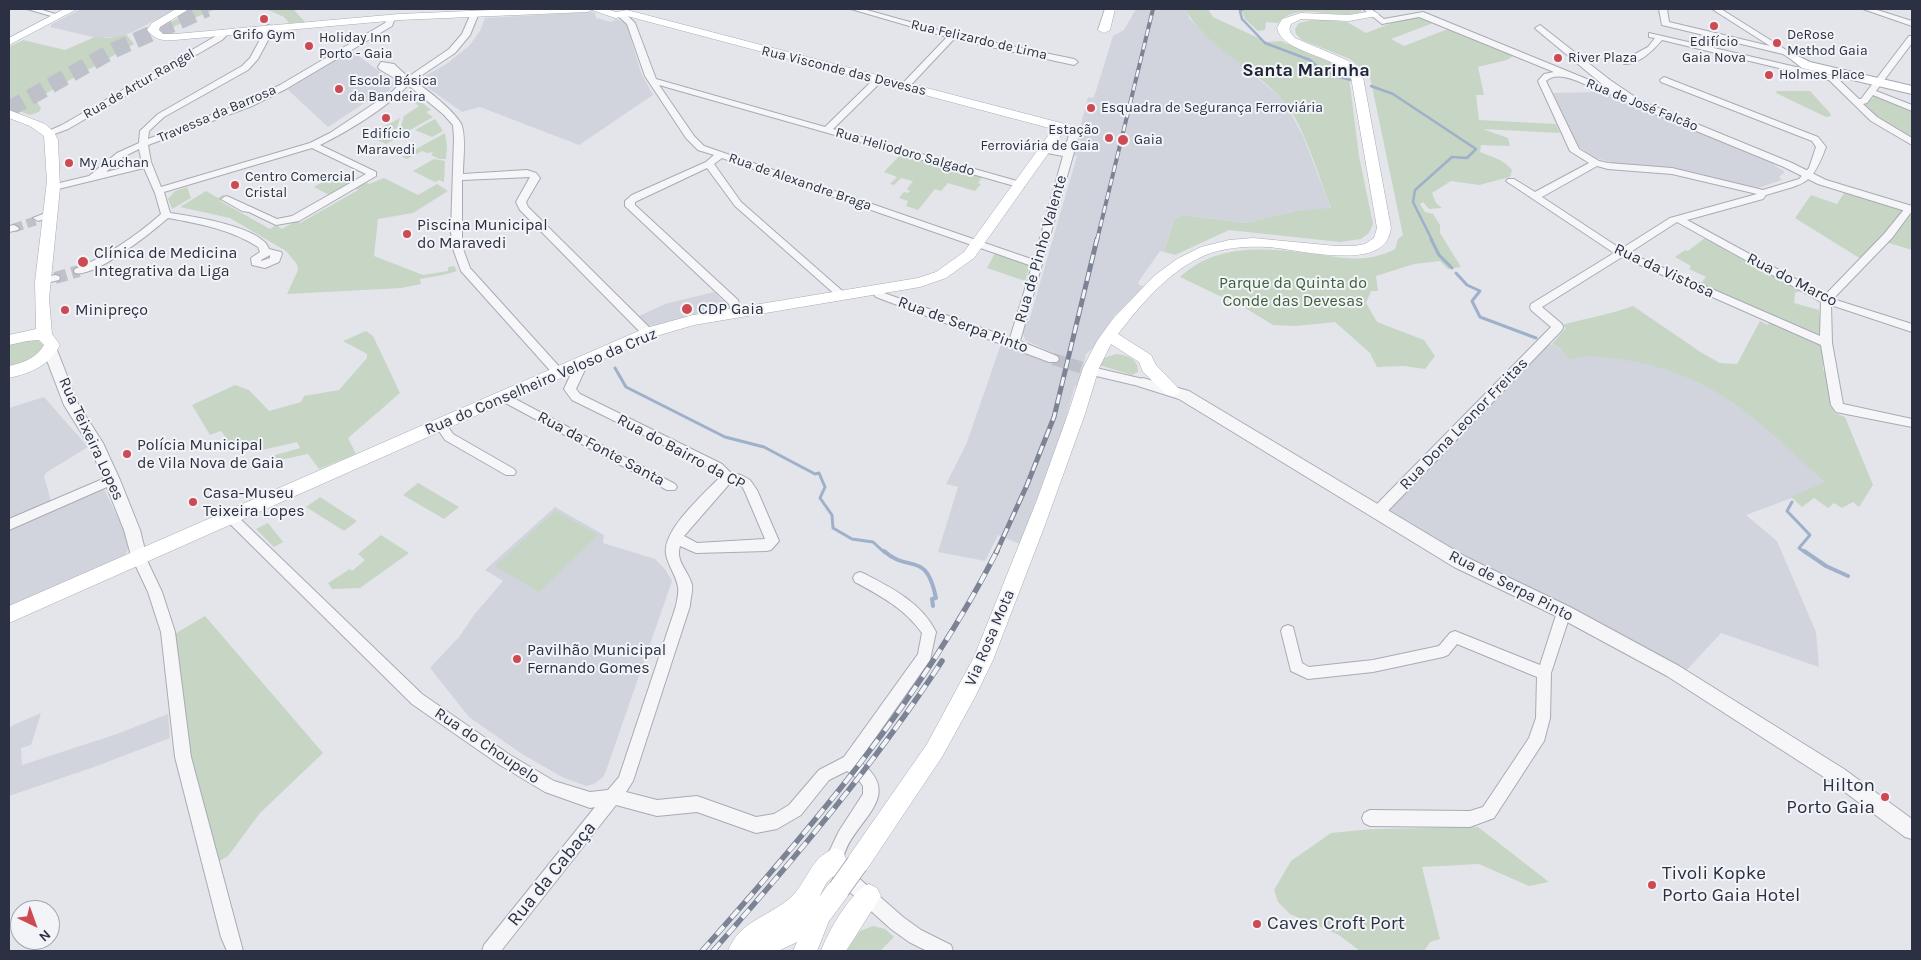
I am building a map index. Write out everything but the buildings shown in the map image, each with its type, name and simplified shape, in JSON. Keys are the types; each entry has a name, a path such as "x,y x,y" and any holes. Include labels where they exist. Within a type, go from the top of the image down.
{"main road":[{"path":"9,42 53,12 72,9"},
{"path":"184,9 164,19 152,30 158,36 175,37 272,27 392,18 587,9"},
{"name":"Rua Visconde das Devesas","path":"596,9 625,14 1062,128"},
{"path":"1104,30 1110,9"},
{"name":"Via Rosa Mota","path":"804,951 820,913 839,889 846,861 902,802 935,750 985,656 1075,420 1093,362 1105,342 1135,304 1166,273 1189,257 1205,250 1231,244 1270,242 1351,252 1367,249 1380,242 1384,228 1357,77 1347,65 1291,40 1285,35 1283,29 1284,24 1289,20 1303,16 1349,18 1370,12"},
{"path":"1802,63 1834,75 1874,86 1912,90"},
{"path":"9,114 43,128 49,133 52,140 54,187 44,217 48,280 42,320 47,343 36,362 9,372"},
{"name":"Rua do Conselheiro Veloso da Cruz","path":"9,615 559,373 579,369 648,334 693,320 920,282 941,275 969,255 979,243 1062,128"},
{"path":"9,340 24,336 42,320"},
{"path":"24,336 47,343"},
{"path":"1105,342 1134,352 1145,359 1146,376 1172,390"},
{"path":"755,950 752,935 797,907 805,898 819,874 846,861"},
{"path":"833,951 850,921 869,896"},
{"name":"Via Rosa Mota","path":"755,950 794,931 820,913"}],"street":[{"path":"31,9 53,12"},
{"name":"Rua Felizardo de Lima","path":"855,9 952,36 1074,62"},
{"path":"1663,9 1665,23 1784,52"},
{"path":"1716,9 1802,63"},
{"path":"1867,9 1912,24"},
{"name":"Rua de José Falcão","path":"1370,12 1382,22 1420,14 1565,73 1601,84 1637,103 1808,175 1854,193 1911,210"},
{"path":"158,190 313,145 328,137 396,93 407,81 452,51 466,35 475,13"},
{"name":"Rua de Alexandre Braga","path":"625,14 644,66 691,138 701,148 1036,264"},
{"name":"Travessa da Barrosa","path":"92,178 120,155 143,144 242,107 283,87 389,24 392,18"},
{"path":"166,215 162,208 158,190 153,183 143,144 149,125 161,115 244,68 254,59 272,27"},
{"name":"Rua de José Falcão","path":"1540,28 1601,84"},
{"name":"Rua de Artur Rangel","path":"49,133 65,127 219,38 226,32"},
{"path":"905,86 952,36"},
{"path":"1627,62 1651,49 1656,36 1834,75 1874,119 1912,142"},
{"path":"1858,102 1864,101 1912,38"},
{"path":"1565,73 1547,76 1542,81 1575,151 1596,163 1608,166 1672,171 1764,193"},
{"name":"Rua Heliodoro Salgado","path":"878,80 828,130 1020,184"},
{"path":"1621,253 1678,219 1760,197 1764,193 1802,180 1813,170 1821,147 1815,139 1664,80"},
{"path":"407,81 446,112 457,125 459,138 456,231 457,246 466,268 559,373"},
{"path":"654,82 828,130"},
{"path":"1874,86 1912,108"},
{"path":"396,93 407,91 422,93"},
{"name":"Rua de Pinho Valente","path":"1014,344 1075,131 1062,128"},
{"path":"226,199 276,222 286,222 296,219 373,174 313,145"},
{"path":"1045,150 1068,154"},
{"path":"720,155 709,164 635,197 630,201 630,206 734,303 736,313"},
{"path":"1534,198 1596,163"},
{"name":"Travessa da Barrosa","path":"54,187 148,164"},
{"path":"709,164 738,204 842,295"},
{"path":"458,177 518,173 533,175 535,178 521,202 523,208 648,334"},
{"name":"Rua da Vistosa","path":"1512,181 1534,198 1621,253 1826,343"},
{"path":"1911,210 1826,300 1826,343 1837,405 1840,409 1912,423"},
{"path":"79,271 112,256 166,215 241,231 263,245 265,252"},
{"name":"Rua do Marco","path":"1678,219 1826,300 1912,328"},
{"name":"Rua Dona Leonor Freitas","path":"1379,511 1558,327 1534,307 1621,253"},
{"name":"Rua de Serpa Pinto","path":"875,290 880,295 1053,359"},
{"name":"Rua Teixeira Lopes","path":"47,343 71,404 96,443 112,480 132,530 139,558"},
{"name":"Rua do Bairro da CP","path":"579,369 571,382 570,389 576,397 718,467 728,477 737,478 746,483 752,490 772,541 766,546 696,548 676,538"},
{"path":"1096,372 1146,376"},
{"name":"Rua de Serpa Pinto","path":"1172,390 1184,395 1379,511 1460,562 1564,612 1674,672 1837,775 1912,830"},
{"name":"Rua da Fonte Santa","path":"504,397 671,487"},
{"path":"440,425 449,437 510,472"},
{"path":"676,538 679,530 728,477"},
{"path":"9,525 112,480"},
{"name":"Rua do Choupelo","path":"230,518 417,699 505,760 550,787 590,800 614,798 657,808 697,804 756,824 777,821 795,810 824,775 839,766 849,763 925,656 929,632 909,607 860,578"},
{"name":"Rua da Cabaça","path":"490,951 625,782 682,606 685,585 675,566 672,551 676,538"},
{"path":"139,558 155,592 168,632 183,757 227,928 235,951"},
{"path":"1370,818 1470,819 1488,813 1536,741 1543,718 1544,673 1564,612"},
{"path":"1288,631 1296,667 1308,673 1374,666 1443,651 1455,637 1544,673"},
{"path":"849,763 867,776 872,786 871,802 842,838 846,861 839,871 897,923 915,936 946,951"}],"shaded area":[{"path":"81,9 175,9 133,32 115,37 97,38 50,27 52,24"},
{"path":"1136,9 1185,9 1190,19 1206,35 1284,100 1304,138 1331,209 1296,211 1245,223 1181,215 1174,220 1164,252 1160,251 1139,281 1138,284 1144,287 1113,317 1116,319 1094,347 1086,354 1079,387 1075,386 1063,428 1020,544 998,535 985,561 938,552 958,487 946,484 966,445 1001,344 1053,362 1055,354 1025,340 1023,333 1026,321 1029,321 1077,156 1073,155 1088,97 1093,98 1096,91 1113,36 1124,30"},
{"path":"595,13 596,18 611,22 616,19 626,23 641,73 653,95 579,145 480,107 462,112 417,80 445,65 469,46 480,31 485,18"},
{"name":"Escola Básica da Bandeira","path":"351,50 392,81 393,85 389,91 373,101 369,100 328,127 286,88"},
{"path":"1600,92 1772,162 1785,172 1779,177 1782,180 1758,188 1678,169 1614,163 1592,157 1578,146 1553,93"},
{"name":"CDP Gaia","path":"714,292 725,303 724,307 720,310 655,326 648,325 639,316 665,304"},
{"path":"1547,343 1558,347 1565,353 1650,358 1714,383 1829,484 1746,515 1777,541 1816,632 1819,667 1721,633 1683,674 1450,555 1391,516 1388,508"},
{"path":"44,397 88,447 47,472 44,476 51,501 9,519 9,408"},
{"path":"101,488 104,489 124,530 128,549 125,555 119,560 9,609 9,527"},
{"path":"555,507 604,535 603,543 655,559 665,569 672,581 606,771 603,777 594,784 586,786 562,777 522,754 469,717 430,668 459,637 474,615 503,581 485,570"},
{"path":"41,713 31,745 21,748 22,765 117,734 168,714 170,738 94,767 9,796 9,727"}],"green space":[{"path":"195,9 216,9 175,26 167,33 162,31 162,27"},
{"path":"266,9 293,9 305,22 289,23 284,17"},
{"path":"1185,9 1208,9 1213,17 1267,42 1281,41 1336,64 1345,71 1349,77 1359,156 1373,224 1369,233 1361,239 1340,242 1229,230 1175,255 1164,252 1174,220 1181,215 1245,223 1296,211 1331,208 1304,136 1290,109 1271,88 1205,35"},
{"path":"1246,9 1360,9 1361,12 1351,14 1296,13 1286,16 1278,23 1266,22 1265,30 1258,31 1245,19 1242,12"},
{"name":"Parque da Quinta do Conde das Devesas","path":"1416,16 1433,23 1391,39 1404,46 1448,29 1513,56 1507,60 1478,67 1484,95 1476,95 1479,120 1556,124 1560,133 1483,129 1508,138 1510,146 1481,145 1480,152 1509,166 1512,170 1510,177 1479,185 1451,181 1432,193 1436,203 1442,208 1429,209 1423,202 1420,204 1425,212 1433,214 1440,225 1440,233 1461,267 1448,269 1440,261 1414,264 1376,276 1378,291 1371,291 1366,303 1377,322 1424,340 1435,356 1425,369 1404,366 1377,367 1370,353 1335,322 1296,326 1273,325 1247,309 1180,277 1196,265 1212,257 1230,252 1266,250 1342,258 1369,258 1395,249 1398,239 1403,235 1370,77 1350,59 1302,40 1296,34 1295,29 1299,23 1316,19 1347,22 1366,33 1402,19"},
{"path":"126,34 134,44 45,94 38,100 41,108 39,112 30,115 9,107 9,47 23,40 65,50 95,37 110,38"},
{"path":"1777,91 1810,91 1831,116 1826,117 1776,93"},
{"path":"404,95 414,96 431,110 426,112 433,117 398,137 404,116 419,106 411,100 400,103 393,100"},
{"path":"1876,95 1912,110 1912,140 1876,118 1865,105"},
{"path":"400,118 393,140 386,144 377,140 388,134 379,129"},
{"path":"435,119 443,131 432,137 415,130"},
{"path":"445,133 446,159 439,159 431,155 433,152 427,153 422,151 407,159 402,157"},
{"path":"901,154 983,176 978,183 981,184 975,191 948,183 941,191 935,189 918,210 906,206 908,201 899,198 904,192 908,193 910,191 907,189 913,181 901,178 894,185 890,184 897,177 884,172"},
{"path":"434,159 445,161 444,182 439,180 435,182 413,171"},
{"path":"341,171 359,180 331,196 314,187"},
{"path":"384,178 418,195 437,184 448,191 413,213 378,219 374,256 423,275 448,271 448,267 454,266 457,271 420,279 421,284 401,288 287,294 298,270 297,264 286,251 230,218 180,207 206,191 218,198 223,195 227,197 220,201 270,229 276,225 282,229 296,221 300,223 358,190 354,187 364,181 369,184"},
{"path":"187,187 191,198 172,209 168,199 175,191"},
{"path":"1844,193 1903,210 1892,227 1861,259 1795,218 1811,195 1837,204"},
{"path":"1912,212 1912,250 1886,242"},
{"path":"1706,237 1802,290 1795,293 1794,303 1819,310 1822,339 1699,286 1706,277 1689,269 1691,266 1675,257 1685,250 1688,251"},
{"path":"995,253 1030,265 1025,281 987,268"},
{"path":"1633,306 1720,363 1737,364 1760,321 1768,325 1770,322 1823,346 1823,370 1827,373 1832,402 1830,405 1835,413 1845,417 1873,485 1859,507 1853,502 1842,508 1834,503 1828,508 1814,498 1802,507 1791,497 1825,482 1752,417 1726,398 1700,383 1671,371 1626,360 1590,356 1570,360 1560,348 1552,344 1566,328 1562,325"},
{"path":"366,331 373,336 400,393 348,438 356,454 319,469 308,454 280,460 272,456 300,448 297,442 258,451 250,445 235,449 221,431 210,435 192,405 235,385 249,390 269,411 301,402 304,396 339,390 367,358 367,354 343,341"},
{"path":"37,340 44,344 43,353 9,369 9,343"},
{"path":"1116,354 1132,358 1137,364 1138,372 1132,375 1099,365 1104,358"},
{"path":"418,483 459,507 444,519 403,495"},
{"path":"320,497 357,521 344,531 306,507"},
{"path":"555,511 598,535 539,592 495,566"},
{"path":"268,523 283,542 274,547 256,529"},
{"path":"381,535 409,553 360,588 332,589 328,583 350,569 352,571 365,560 358,554"},
{"path":"205,616 323,753 260,813 228,856 216,863 188,754 173,635"},
{"path":"1478,827 1549,882 1529,886 1479,864 1422,867 1440,939 1430,942 1424,951 1360,951 1339,935 1290,914 1278,902 1274,890 1291,861 1331,833 1373,829"},
{"path":"873,926 885,929 894,937 880,951 846,951 860,931"}],"waterway":[{"path":"1244,9 1240,11 1242,19 1265,43 1310,60 1318,67 1335,76 1351,80"},
{"path":"1371,86 1393,94 1476,149 1467,158 1452,157 1415,190 1413,202 1432,240"},
{"path":"1431,239 1439,255 1452,268"},
{"path":"1456,273 1467,285 1480,291 1472,301 1480,317 1536,338"},
{"path":"615,368 626,387 725,437 764,447 815,474 819,473 825,487 820,498 832,515 833,528 852,539 873,542 885,553"},
{"path":"1792,502 1787,511 1810,535 1799,548 1806,553"},
{"path":"884,551 893,558 922,568 927,573 936,598 932,599 933,606"},
{"path":"1804,551 1826,566 1848,576"}],"tunnel":[{"path":"9,109 114,50 207,9"},
{"path":"14,228 38,220"},
{"path":"55,278 79,271"},
{"path":"1053,359 1096,372"}],"railway":[{"path":"1097,240 1153,9"},
{"path":"996,552 1027,485 1054,417 1097,239"},
{"path":"702,951 824,809 899,710 967,606 996,552"},
{"path":"713,951 833,810 889,737 942,661"}],"place":[{"name":"Grifo Gym","path":"264,19"},
{"name":"Edifício Gaia Nova","path":"1714,26"},
{"name":"DeRose Method Gaia","path":"1777,43"},
{"name":"Holiday Inn Porto - Gaia","path":"309,46"},
{"name":"River Plaza","path":"1558,58"},
{"name":"Holmes Place","path":"1769,75"},
{"name":"Escola Básica da Bandeira","path":"339,89"},
{"name":"Esquadra de Segurança Ferroviária","path":"1091,108"},
{"name":"Edifício Maravedi","path":"386,118"},
{"name":"Estação Ferroviária de Gaia","path":"1109,138"},
{"name":"Gaia","path":"1123,140"},
{"name":"My Auchan","path":"69,163"},
{"name":"Centro Comercial Cristal","path":"235,185"},
{"name":"Piscina Municipal do Maravedi","path":"407,234"},
{"name":"Clínica de Medicina Integrativa da Liga","path":"83,262"},
{"name":"CDP Gaia","path":"687,309"},
{"name":"Minipreço","path":"65,310"},
{"name":"Polícia Municipal de Vila Nova de Gaia","path":"127,454"},
{"name":"Casa-Museu Teixeira Lopes","path":"193,502"},
{"name":"Pavilhão Municipal Fernando Gomes","path":"517,659"},
{"name":"Hilton Porto Gaia","path":"1885,797"},
{"name":"Tivoli Kopke Porto Gaia Hotel","path":"1652,885"},
{"name":"Caves Croft Port","path":"1257,924"}],"district":[{"name":"Santa Marinha","path":"1306,71"}]}
